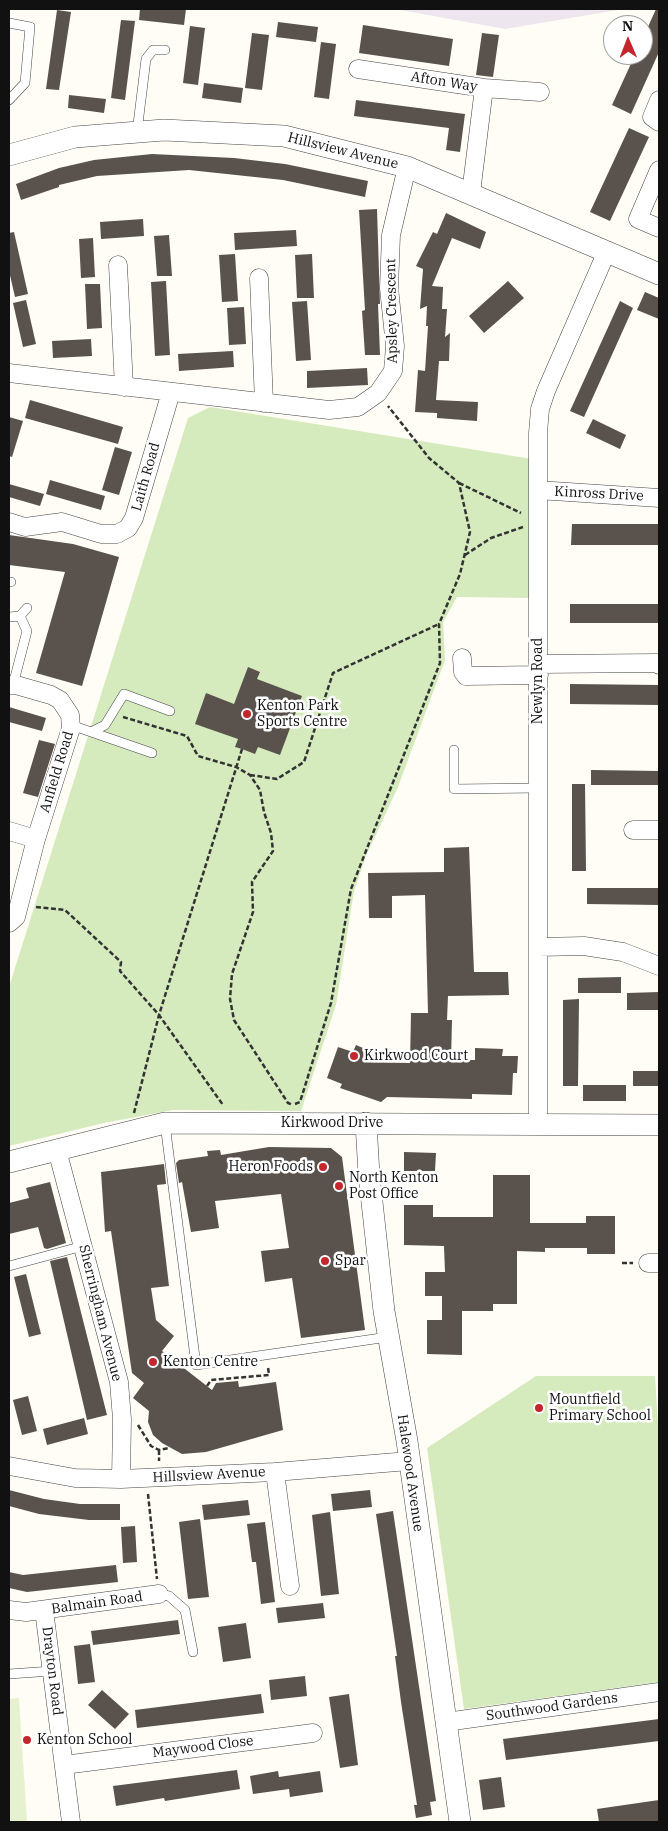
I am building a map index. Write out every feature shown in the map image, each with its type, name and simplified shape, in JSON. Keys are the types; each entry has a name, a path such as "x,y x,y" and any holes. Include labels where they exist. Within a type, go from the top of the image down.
{"street":[{"name":"Afton Way","path":"358,69 484,88 471,193"},
{"path":"484,88 540,92"},
{"path":"659,100 652,117 659,122"},
{"name":"Hillsview Avenue","path":"10,151 75,137 164,130 284,136 406,167 659,274"},
{"name":"Apsley Crescent","path":"9,373 329,410 358,406 378,393 393,372 395,346 389,288 392,235 406,167"},
{"path":"659,170 638,219 659,228"},
{"name":"Newlyn Road","path":"538,1125 538,434 540,409 608,251"},
{"path":"118,265 124,387"},
{"path":"259,278 264,403"},
{"name":"Laith Road","path":"9,522 25,527 62,522 102,534 116,534 128,528 134,518 171,392"},
{"name":"Kinross Drive","path":"538,490 659,498"},
{"path":"462,658 463,672 466,676 538,669 657,663 659,665"},
{"name":"Anfield Road","path":"9,923 16,917 36,839 71,725 70,715 60,700 51,695 11,685"},
{"path":"633,830 659,830"},
{"path":"9,831 36,839"},
{"path":"538,947 584,946 623,952 659,966"},
{"name":"Kirkwood Drive","path":"9,1162 165,1123 236,1123 294,1114 366,1123 659,1125"},
{"name":"Halewood Avenue","path":"366,1123 368,1174 388,1337 409,1461 460,1822"},
{"name":"Sherringham Avenue","path":"57,1150 119,1382 122,1419 121,1479"},
{"name":"Hillsview Avenue","path":"9,1466 76,1478 121,1479 275,1472 409,1461"},
{"path":"275,1472 290,1586"},
{"name":"Balmain Road","path":"9,1610 26,1612 159,1594"},
{"name":"Drayton Road","path":"44,1610 71,1822"},
{"name":"Southwood Gardens","path":"446,1722 659,1692"},
{"name":"Maywood Close","path":"64,1765 313,1733"}],"lane":[{"path":"9,23 30,27 25,83 9,100"},
{"path":"137,132 146,58 154,50 165,50"},
{"path":"9,617 20,616 27,608"},
{"path":"11,685 26,635 20,616"},
{"path":"91,732 105,725 124,694 170,711"},
{"path":"71,725 152,753"},
{"path":"454,750 454,790 538,788"},
{"path":"165,1123 196,1365 388,1337"},
{"path":"9,1266 83,1246"},
{"path":"159,1594 169,1596 185,1610 193,1652"},
{"path":"9,1674 52,1671"}],"path":[{"path":"378,393 429,458 459,483 538,521"},
{"path":"294,1114 300,1102 331,1003 351,889 363,855 386,805 440,663 439,624 460,574 470,532 459,483"},
{"path":"464,556 491,538 538,521"},
{"path":"112,714 187,736 198,756 236,767 250,775 277,779 304,762 332,673 439,624"},
{"path":"138,1129 133,1110 159,1016 242,749"},
{"path":"250,775 260,790 264,812 271,833 272,852 252,882 253,912 232,974 230,999 234,1020 294,1114"},
{"path":"19,904 65,910 121,962 120,971 159,1016 236,1123"},
{"path":"122,1419 133,1420 140,1427 151,1446 159,1450 169,1448"},
{"name":"Balmain Road","path":"147,1478 159,1594"}],"shaded area":[{"path":"395,9 624,9 505,29"}],"green space":[{"path":"210,407 532,459 533,598 457,597 443,622 445,660 398,787 366,856 354,891 336,1005 301,1111 173,1110 104,1123 9,1146 9,987 188,418"},
{"path":"536,1376 655,1376 659,1440 659,1682 464,1709 427,1448"},
{"path":"19,1698 27,1822 9,1822 9,1699"}],"building":[{"path":"140,9 186,9 184,25 139,20"},
{"path":"656,9 659,9 659,52 631,114 612,105 630,65 653,65 653,16"},
{"path":"57,10 71,12 59,90 46,89"},
{"path":"121,20 135,21 125,100 111,98"},
{"path":"278,22 318,27 316,42 276,37"},
{"path":"363,25 453,39 449,66 359,53"},
{"path":"190,26 205,28 198,85 183,83"},
{"path":"252,33 269,35 262,90 245,88"},
{"path":"482,33 499,35 493,77 476,75"},
{"path":"321,42 336,44 329,99 314,97"},
{"path":"204,83 243,88 241,103 202,98"},
{"path":"69,95 106,99 104,113 68,108"},
{"path":"356,100 465,114 460,152 446,150 449,128 354,116"},
{"path":"629,128 649,137 610,221 590,212"},
{"path":"152,154 234,158 285,164 368,181 365,197 283,180 189,170 97,176 59,185 59,187 21,200 16,184 59,168 94,160"},
{"path":"377,209 380,355 365,355 362,311 365,310 359,210"},
{"path":"446,213 486,232 480,249 452,238 432,286 443,287 442,309 447,309 445,337 450,333 449,361 439,361 436,400 478,402 477,421 437,418 437,413 415,412 418,370 425,371 428,326 426,326 427,306 420,309 423,269 416,266 433,232 437,234"},
{"path":"143,219 144,236 101,239 100,222"},
{"path":"296,230 297,246 235,250 234,233"},
{"path":"14,232 28,294 15,297 9,271 9,233"},
{"path":"169,235 172,276 157,276 154,236"},
{"path":"93,238 95,277 81,278 79,239"},
{"path":"235,254 238,301 222,302 219,255"},
{"path":"312,254 314,298 297,298 295,255"},
{"path":"166,281 170,355 155,356 151,282"},
{"path":"508,281 524,298 484,333 469,316"},
{"path":"85,284 100,284 102,328 87,329"},
{"path":"645,292 659,298 659,319 637,310"},
{"path":"26,300 36,344 23,347 13,303"},
{"path":"307,301 311,360 296,361 292,302"},
{"path":"620,301 633,308 584,417 570,411"},
{"path":"244,307 246,344 229,345 227,308"},
{"path":"91,339 92,356 53,358 52,341"},
{"path":"233,351 234,367 179,371 178,354"},
{"path":"367,368 368,385 307,388 307,371"},
{"path":"30,400 123,427 118,444 25,418"},
{"path":"9,417 23,421 12,457 9,456"},
{"path":"593,419 626,435 620,449 586,433"},
{"path":"115,447 132,452 119,495 102,490"},
{"path":"50,480 105,496 101,510 46,494"},
{"path":"9,484 44,494 40,506 9,497"},
{"path":"572,524 659,524 659,545 571,545"},
{"path":"9,535 73,544 119,557 82,686 36,673 65,572 9,565"},
{"path":"570,604 659,604 659,623 570,623"},
{"name":"Kenton Park Sports Centre","path":"248,667 260,672 257,679 302,696 280,755 258,747 255,754 235,747 238,739 195,724 206,693 234,704"},
{"path":"570,684 659,685 659,705 570,704"},
{"path":"9,707 46,718 42,731 9,722"},
{"path":"39,740 55,744 38,797 23,793"},
{"path":"591,770 659,771 659,785 591,785"},
{"path":"572,784 585,784 586,871 572,871"},
{"path":"469,847 474,972 508,972 509,995 448,996 447,1020 452,1020 451,1060 475,1060 475,1048 503,1049 502,1056 518,1056 517,1073 513,1073 512,1095 472,1094 472,1099 387,1097 381,1102 340,1088 342,1084 327,1078 338,1047 353,1052 356,1045 375,1053 371,1062 410,1063 411,1013 428,1013 425,895 392,896 392,918 369,918 368,873 444,872 444,848"},
{"path":"587,888 659,888 659,905 587,904"},
{"path":"621,977 621,993 578,993 578,978"},
{"path":"659,992 659,1010 627,1010 627,993"},
{"path":"579,999 578,1086 563,1086 563,1000"},
{"path":"633,1071 659,1071 659,1086 633,1086"},
{"path":"583,1085 626,1085 626,1101 583,1101"},
{"path":"269,1147 331,1148 342,1157 365,1330 301,1338 292,1278 265,1282 261,1251 289,1248 281,1194 215,1201 219,1228 191,1232 182,1182 179,1183 176,1163 179,1160 208,1156 207,1151 220,1150 221,1155"},
{"path":"404,1152 436,1153 435,1171 404,1171"},
{"name":"Kenton Centre","path":"164,1164 166,1184 157,1185 169,1286 151,1288 156,1320 174,1336 162,1351 212,1390 216,1383 238,1381 239,1387 276,1382 283,1430 206,1452 182,1454 162,1443 153,1435 148,1422 149,1411 133,1398 144,1383 132,1373 111,1231 105,1232 101,1172"},
{"path":"493,1175 530,1175 530,1223 586,1223 586,1216 615,1216 615,1254 587,1254 587,1248 545,1248 545,1252 517,1251 517,1304 493,1304 493,1311 462,1311 462,1355 427,1354 427,1320 442,1320 442,1296 425,1296 425,1272 445,1272 444,1246 404,1245 404,1205 433,1205 433,1217 493,1217"},
{"path":"50,1182 66,1243 47,1249 44,1248 38,1227 9,1234 9,1203 29,1198 26,1188"},
{"path":"67,1257 107,1415 87,1420 50,1261"},
{"path":"26,1274 41,1334 29,1337 14,1277"},
{"path":"28,1396 37,1431 22,1435 13,1400"},
{"path":"84,1418 88,1434 47,1445 43,1429"},
{"path":"9,1490 44,1499 80,1504 120,1504 120,1520 89,1520 39,1514 9,1506"},
{"path":"370,1490 372,1507 333,1511 331,1494"},
{"path":"248,1500 250,1515 204,1520 202,1505"},
{"path":"393,1511 436,1801 430,1802 432,1815 416,1818 414,1805 417,1805 376,1514"},
{"path":"330,1512 339,1594 321,1596 312,1515"},
{"path":"200,1519 209,1597 188,1599 179,1522"},
{"path":"265,1522 275,1602 261,1604 256,1562 252,1562 247,1524"},
{"path":"135,1526 137,1562 123,1563 121,1527"},
{"path":"116,1565 118,1582 27,1592 9,1588 9,1572 23,1575"},
{"path":"323,1603 325,1618 278,1623 276,1608"},
{"path":"178,1620 180,1634 93,1645 91,1631"},
{"path":"246,1623 251,1658 223,1662 218,1627"},
{"path":"90,1644 95,1682 78,1684 74,1646"},
{"path":"305,1676 307,1696 271,1700 269,1680"},
{"path":"102,1690 129,1714 115,1729 88,1705"},
{"path":"261,1694 264,1713 137,1728 135,1710"},
{"path":"349,1694 358,1765 340,1768 329,1697"},
{"path":"659,1719 659,1741 506,1760 503,1739"},
{"path":"237,1770 240,1789 165,1801 164,1798 116,1806 113,1786"},
{"path":"278,1771 279,1777 320,1771 323,1792 290,1797 289,1789 253,1794 250,1776"},
{"path":"501,1777 505,1807 483,1810 479,1780"},
{"path":"659,1800 659,1821 599,1822 597,1809"}],"place":[{"name":"Kenton Park Sports Centre","path":"247,714"},
{"name":"Kirkwood Court","path":"354,1056"},
{"name":"Heron Foods","path":"323,1167"},
{"name":"North Kenton Post Office","path":"339,1186"},
{"name":"Spar","path":"325,1261"},
{"name":"Kenton Centre","path":"153,1362"},
{"name":"Mountfield Primary School","path":"539,1408"},
{"name":"Kenton School","path":"27,1740"}]}
